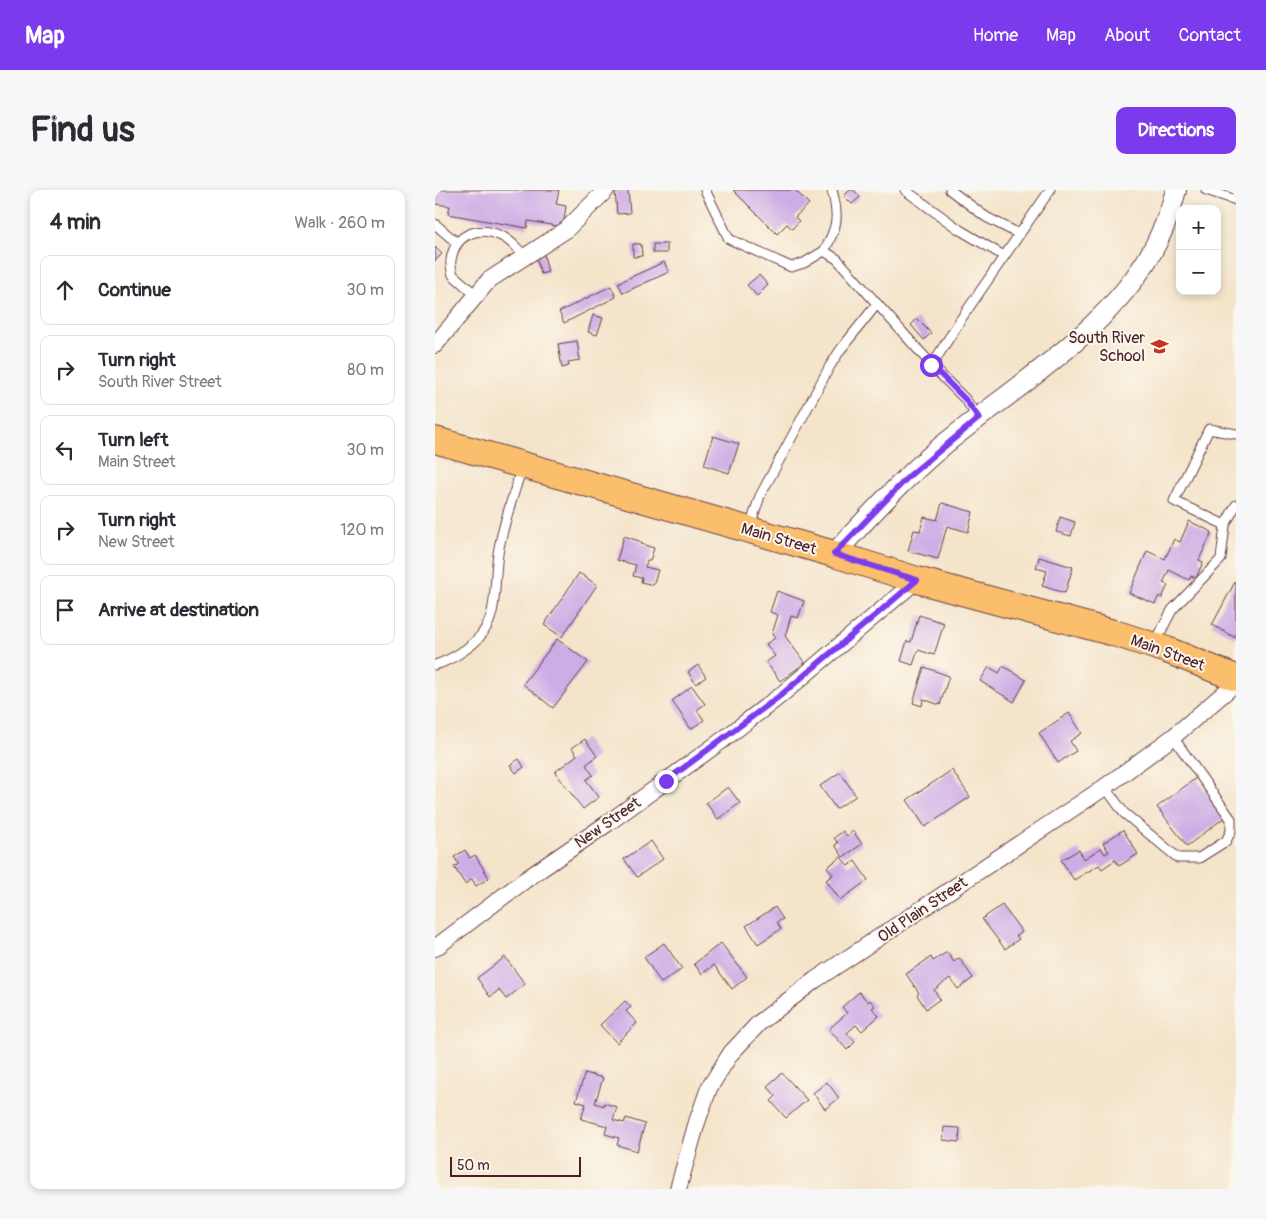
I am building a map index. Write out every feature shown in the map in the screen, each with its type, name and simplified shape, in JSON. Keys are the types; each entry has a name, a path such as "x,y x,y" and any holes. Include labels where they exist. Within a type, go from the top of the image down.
{"main road":[{"name":"Main Street","path":"435,440 834,554 917,580 1114,633 1154,645 1236,678"}],"street":[{"path":"438,334 477,295 489,280 566,230 606,190"},
{"path":"834,554 909,476 1067,346 1109,308 1130,285 1147,259 1158,239 1176,190"},
{"name":"New Street","path":"435,948 484,909 608,823 753,717 917,580"},
{"name":"Old Plain Street","path":"678,1189 709,1088 731,1053 759,1023 815,980 1105,787 1173,736 1236,683"}],"lane":[{"path":"705,190 729,239 791,267 804,263 824,251 833,234 837,211 832,190"},
{"path":"905,190 960,230 1004,256"},
{"path":"950,190 986,217 1019,234"},
{"path":"931,365 1050,190"},
{"path":"1206,190 1236,200"},
{"path":"435,224 457,243"},
{"path":"477,295 453,275 451,261 457,243 470,233 486,231 503,236 525,256"},
{"path":"824,251 837,259 931,365 965,399 979,418"},
{"path":"749,530 760,496 830,366 841,349 877,304"},
{"path":"1225,525 1174,501 1209,429 1236,434"},
{"path":"435,665 457,655 473,644 485,631 494,607 499,549 523,464"},
{"path":"1154,645 1172,610 1221,559 1225,525 1236,505"},
{"path":"1105,787 1124,813 1178,858 1199,858 1226,840 1231,831 1231,819 1173,736"}],"building":[{"path":"435,190 559,190 556,204 566,206 563,227 528,221 527,228 448,214 450,206 435,204"},
{"path":"615,190 628,190 630,213 617,214"},
{"path":"733,190 795,190 809,204 795,217 799,221 792,229 787,224 777,234"},
{"path":"850,190 854,190 860,197 852,204 844,196"},
{"path":"633,244 641,244 642,256 633,257"},
{"path":"653,244 667,244 667,253 653,253"},
{"path":"435,247 442,254 435,261"},
{"path":"544,255 548,272 541,274 536,257"},
{"path":"664,262 669,272 623,293 618,283"},
{"path":"759,275 768,285 757,296 747,285"},
{"path":"611,286 616,297 564,323 559,312"},
{"path":"593,315 603,318 597,335 588,332"},
{"path":"917,319 931,333 924,340 911,325"},
{"path":"577,341 580,360 568,362 569,366 562,368 558,344"},
{"path":"713,436 739,444 729,473 704,465"},
{"path":"942,503 973,512 968,532 947,526 938,559 908,551 914,530 920,531 924,517 937,520"},
{"path":"1060,517 1075,522 1071,536 1056,532"},
{"path":"1189,521 1212,532 1199,560 1203,562 1196,578 1191,576 1189,580 1169,570 1163,583 1168,585 1162,598 1159,596 1155,604 1129,593 1147,551 1165,559 1174,539 1180,542"},
{"path":"624,536 654,548 650,561 647,561 645,567 658,570 653,585 641,582 642,578 633,576 636,565 617,560"},
{"path":"1039,557 1073,567 1065,593 1042,586 1047,571 1036,568"},
{"path":"579,573 597,585 562,637 544,625"},
{"path":"1236,580 1236,638 1212,625"},
{"path":"777,591 804,601 798,618 791,616 785,636 805,663 780,681 766,662 775,656 766,644 775,638 772,634 778,615 770,612"},
{"path":"919,615 944,623 934,655 918,650 913,665 901,661 907,641 911,642"},
{"path":"557,639 588,662 553,708 523,684"},
{"path":"698,665 706,677 696,684 688,672"},
{"path":"1003,666 1026,680 1014,702 980,681 989,667 999,673"},
{"path":"924,667 949,676 940,705 923,699 922,706 913,703"},
{"path":"692,686 705,704 697,710 704,720 691,729 672,701"},
{"path":"1069,713 1082,733 1070,741 1076,751 1058,763 1039,733"},
{"path":"585,739 597,756 586,765 593,775 586,780 599,797 583,809 555,772 577,755 572,748"},
{"path":"519,759 524,767 516,773 510,765"},
{"path":"952,770 970,797 925,827 907,800"},
{"path":"840,772 856,796 836,809 820,786"},
{"path":"1196,778 1225,817 1187,846 1157,807"},
{"path":"728,787 740,803 718,819 706,803"},
{"path":"1123,830 1138,854 1119,866 1115,860 1102,869 1099,865 1074,880 1061,860 1079,850 1084,859 1101,848 1105,854 1109,852 1103,843"},
{"path":"843,831 847,836 853,831 862,844 843,857 835,845 838,843 834,838"},
{"path":"651,841 663,859 637,877 624,859"},
{"path":"465,850 470,858 475,855 489,878 476,886 472,879 465,884 454,867 459,864 454,857"},
{"path":"841,857 848,866 855,861 868,880 840,900 826,880 833,875 827,867"},
{"path":"1002,905 1022,932 1016,936 1019,939 1005,949 982,919"},
{"path":"775,907 783,919 777,922 781,929 758,944 746,926"},
{"path":"664,943 682,969 661,983 644,957"},
{"path":"721,943 747,977 732,989 714,965 702,974 694,964"},
{"path":"947,952 954,962 959,958 973,978 958,989 950,978 934,990 940,999 926,1009 917,995 919,993 906,974 931,957 933,961"},
{"path":"505,957 525,984 506,999 499,990 490,997 477,978"},
{"path":"859,992 868,1002 870,1000 875,1006 872,1008 879,1016 862,1031 856,1025 847,1033 855,1042 847,1050 829,1029 847,1013 842,1007"},
{"path":"625,1001 631,1007 626,1011 637,1023 617,1043 600,1025"},
{"path":"585,1073 603,1078 595,1103 604,1106 604,1103 617,1107 613,1120 624,1123 626,1118 645,1124 637,1151 617,1145 619,1138 605,1134 607,1126 581,1119 586,1104 576,1101"},
{"path":"782,1073 807,1100 786,1118 771,1101 776,1096 767,1086"},
{"path":"827,1082 839,1098 825,1109 813,1093"},
{"path":"944,1127 960,1128 959,1142 943,1140"}],"place":[{"name":"South River School","path":"1159,346"}],"route":[{"path":"666,781 781,695 917,580 834,554 909,476 941,447 979,418 965,399 931,365"}]}
